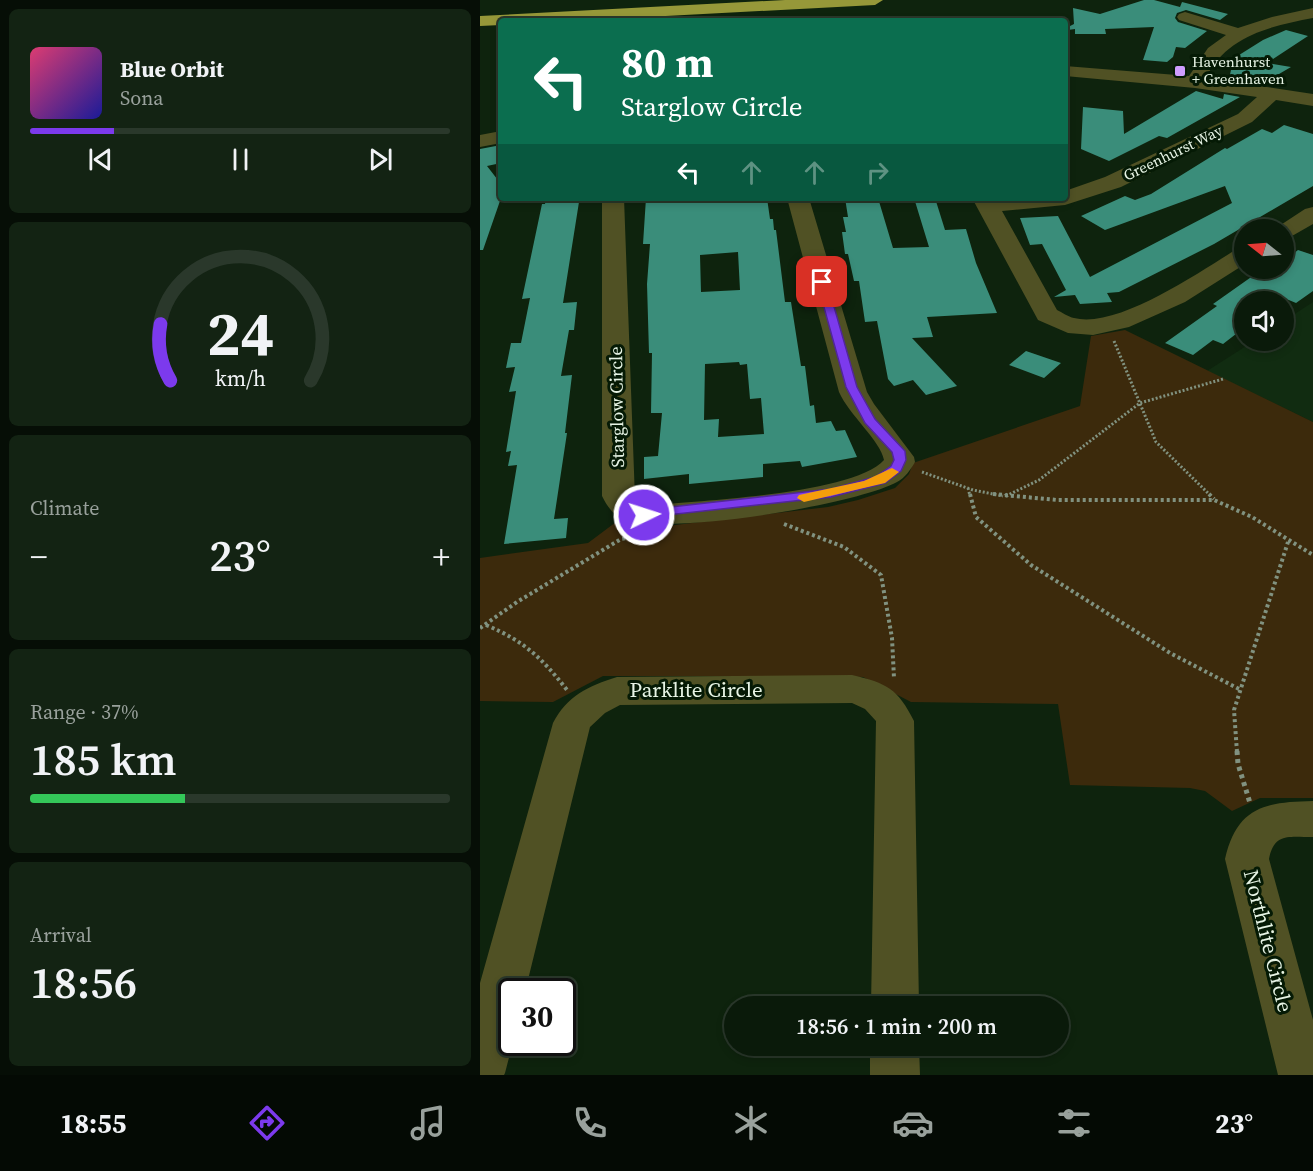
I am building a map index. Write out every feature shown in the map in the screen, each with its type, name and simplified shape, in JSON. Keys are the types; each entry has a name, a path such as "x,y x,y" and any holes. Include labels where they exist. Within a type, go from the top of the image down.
{"highway":[{"path":"480,7 632,0"},
{"path":"536,18 875,0"},
{"path":"480,21 498,20"}],"street":[{"path":"1195,82 1208,56 1220,45 1240,34 1271,22 1313,13"},
{"path":"1185,17 1240,34"},
{"path":"1068,71 1195,82 1313,100"},
{"path":"1087,94 1088,72"},
{"name":"Greenhurst Way","path":"1068,197 1113,183 1245,118 1272,93"},
{"path":"480,141 498,137"},
{"name":"Starglow Circle","path":"613,201 618,496 621,504 630,511 656,515 831,493 880,480 897,468 900,460 898,451 870,421 851,387 799,201"},
{"name":"Greenhurst Way","path":"986,202 1006,201"},
{"path":"986,202 1047,315 1054,321 1073,327 1109,324 1148,311 1234,260"},
{"path":"1294,225 1313,214"},
{"name":"Parklite Circle","path":"480,1073 572,723 581,710 595,699 617,691 852,689 867,692 889,707 895,721 895,996"},
{"name":"Northlite Circle","path":"1303,1075 1247,859 1249,843 1257,831 1270,823 1289,819 1313,819"},
{"path":"894,1075 895,1056"}],"path":[{"path":"1111,334 1156,442 1214,500"},
{"path":"1004,496 1039,480 1140,403 1223,379"},
{"path":"916,480 923,472 968,488 1004,496 1041,499 1214,500 1236,507 1288,542 1313,555"},
{"path":"968,488 976,517 1030,565 1170,653 1239,689"},
{"path":"786,518 781,521 844,547 881,575 892,638 894,682"},
{"path":"480,628 517,602 621,539 643,535"},
{"path":"1250,803 1238,764 1234,710 1288,542"},
{"path":"485,625 516,636 536,652 571,695"}],"shaded area":[{"path":"1313,302 1313,422 1207,371 1238,351 1294,351 1294,314"},
{"path":"1125,330 1313,422 1313,798 1260,798 1232,811 1205,791 1190,788 1070,785 1058,704 911,702 863,677 603,676 553,702 480,701 480,558 588,543 616,522 641,528 658,527 828,507 895,488 909,474 913,463 1080,406 1091,336"}],"building":[{"path":"1144,0 1154,0 1180,7 1182,2 1228,14 1220,20 1186,10 1177,13 1175,18 1178,22 1207,31 1185,48 1176,47 1173,57 1167,62 1143,60 1154,27 1105,29 1106,34 1075,34 1075,29 1068,30 1068,27 1074,24 1073,8 1100,14"},
{"path":"1286,30 1308,36 1267,63 1291,67 1262,84 1229,79 1231,70 1235,68 1220,67 1263,40"},
{"path":"1196,91 1223,99 1224,94 1240,97 1167,138 1159,136 1109,161 1081,149 1083,107 1123,111 1124,134"},
{"path":"1284,125 1313,134 1313,186 1257,219 1234,219 1234,232 1119,292 1107,293 1112,302 1080,304 1075,295 1054,297 1066,290 1042,244 1030,245 1020,218 1058,216 1090,277 1232,203 1225,186 1105,230 1081,216 1125,196 1135,200 1151,194 1225,148 1227,149 1262,129 1272,133"},
{"path":"498,146 498,164 487,166 498,180 498,201 500,201 483,250 480,250 480,149"},
{"path":"546,201 579,202 563,303 577,302 574,330 569,330 561,376 572,375 565,433 567,433 554,519 568,518 566,538 504,544 517,465 508,466 511,451 506,452 516,391 509,392 515,367 506,368 511,343 521,343 530,298 522,299 542,204 545,204"},
{"path":"646,201 767,201 770,219 773,219 774,230 776,230 785,302 791,302 801,366 805,366 810,406 814,405 816,423 831,421 836,431 845,430 857,457 802,467 800,461 763,464 763,477 689,484 689,474 644,479 644,457 658,456 662,413 651,413 652,353 649,353 647,284 650,244 643,244","holes":["738,252 740,290 701,292 700,255","739,362 740,365 747,364 750,399 761,398 764,434 718,437 719,419 704,420 705,364"]},
{"path":"845,201 879,201 893,248 929,247 915,201 936,201 945,230 966,229 976,263 997,313 927,317 933,337 912,338 957,386 926,395 913,380 894,386 888,379 877,321 865,322 859,281 854,281 848,254 845,254 842,232 846,232 843,217 848,217"},
{"path":"1298,250 1313,255 1313,291 1296,303 1294,302 1294,291 1234,291 1234,336 1223,344 1213,340 1193,355 1165,343 1217,306 1213,304 1248,279 1294,279 1294,253"},
{"path":"1026,351 1061,363 1044,378 1009,365"}],"slow traffic":[{"path":"804,498 867,484 889,476 892,472"}],"place":[{"name":"Havenhurst + Greenhaven","path":"1180,71"}],"route":[{"path":"644,515 798,499 831,493 880,480 889,476 897,468 900,460 898,451 870,421 851,387 822,282"}]}
